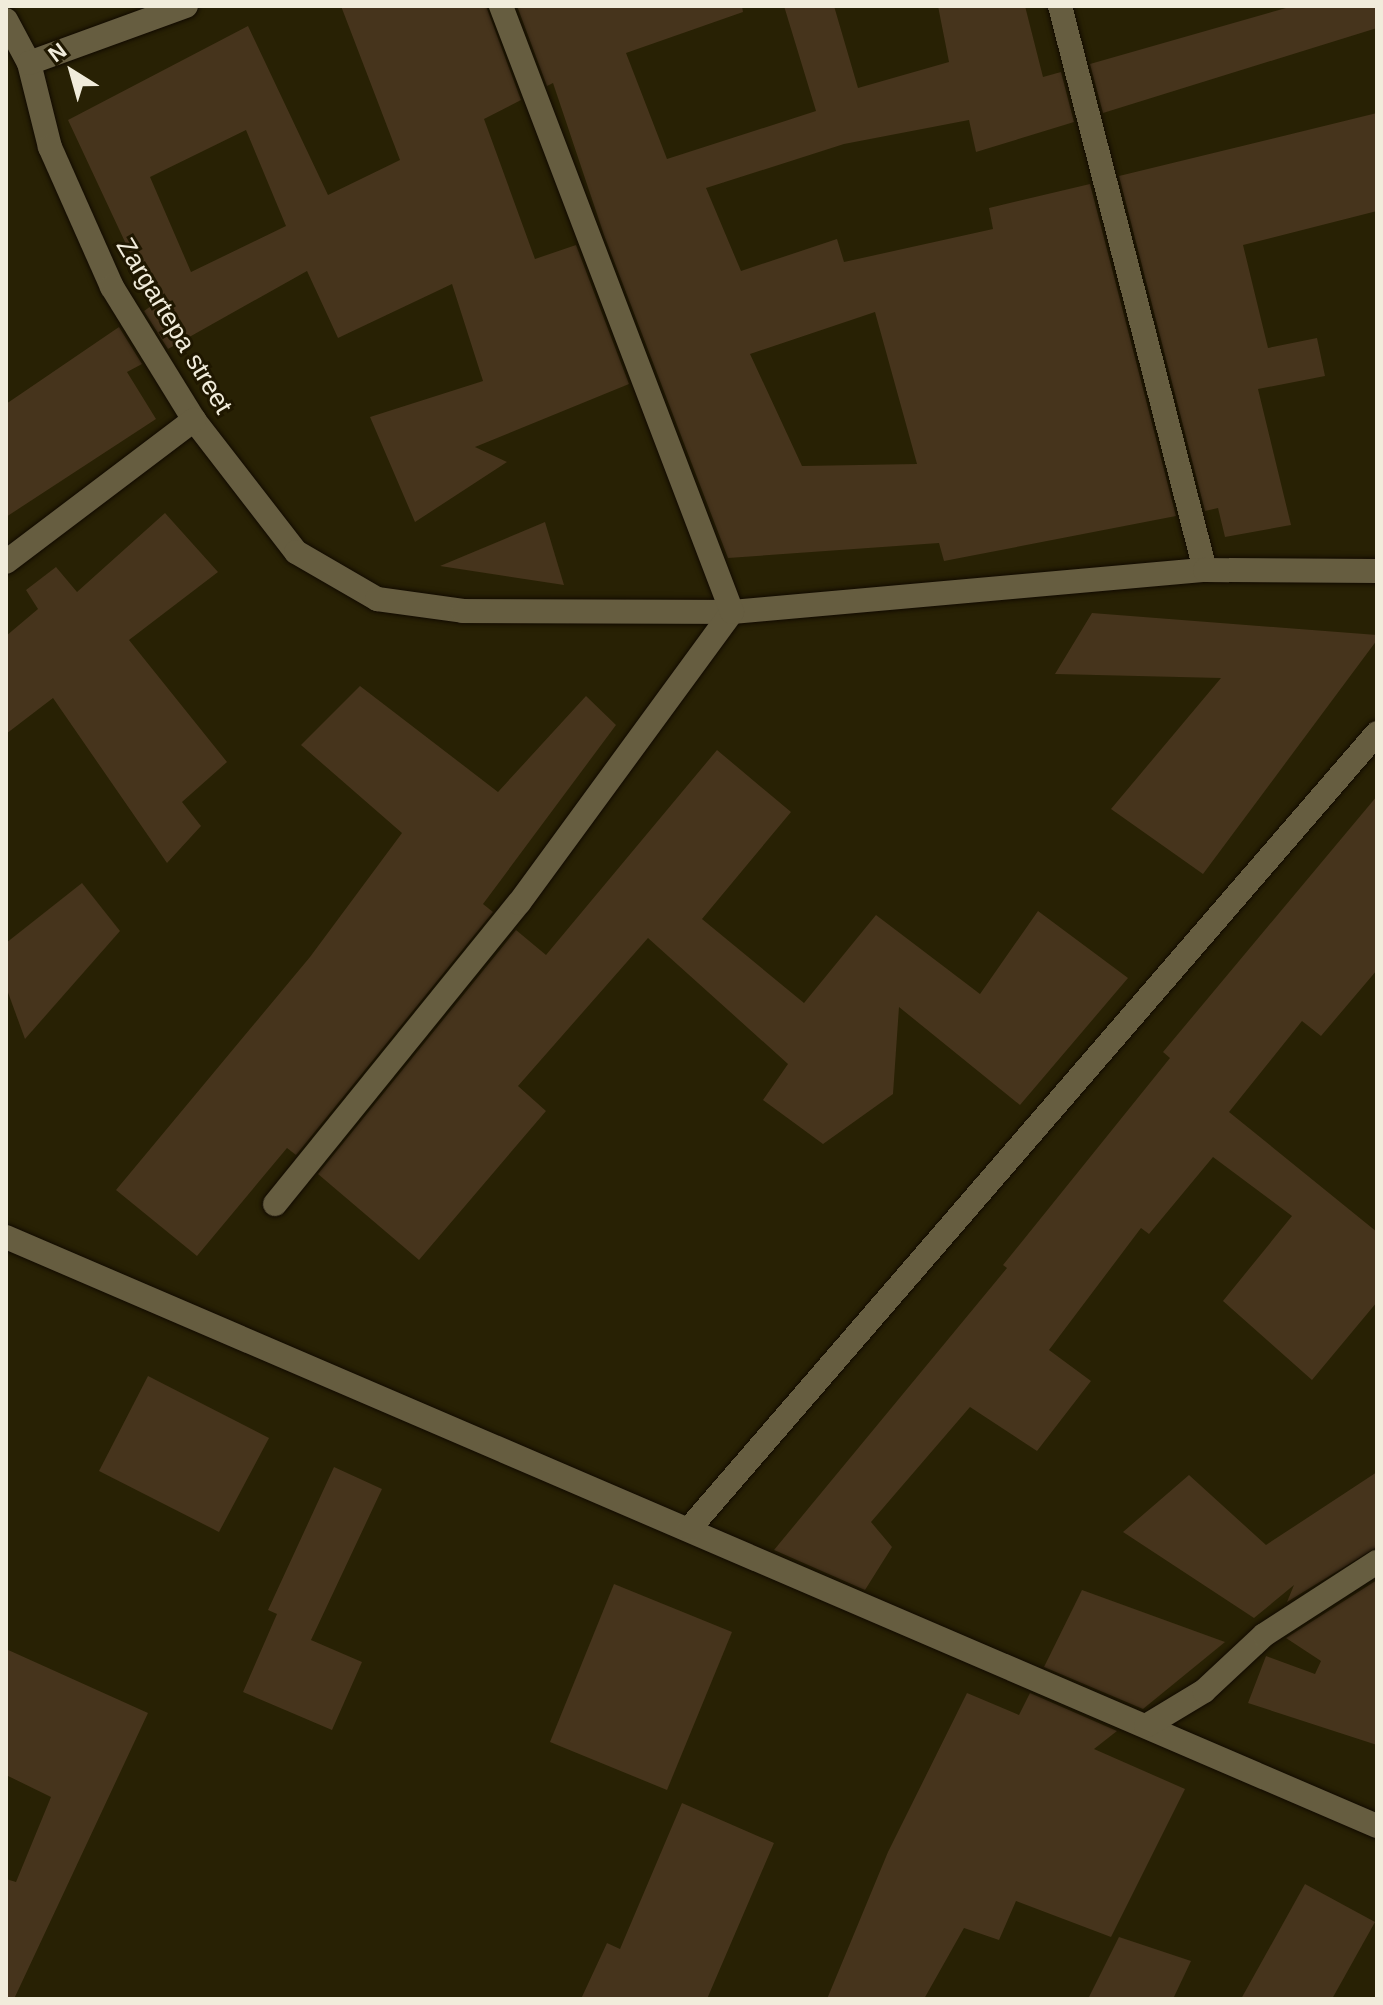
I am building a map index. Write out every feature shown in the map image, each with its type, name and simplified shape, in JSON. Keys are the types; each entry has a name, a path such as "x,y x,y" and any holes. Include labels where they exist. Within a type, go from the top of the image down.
{"street":[{"path":"29,63 186,6"},
{"path":"501,6 732,612"},
{"path":"1060,6 1205,570"},
{"name":"Zargartepa street","path":"6,20 29,63 50,147 112,287 194,420 296,552 377,599 463,611 732,612"},
{"path":"6,562 194,420"},
{"path":"275,1204 519,903 732,612 1205,570 1377,571"},
{"path":"689,1529 1377,733"},
{"path":"6,1237 1377,1826"},
{"path":"1146,1726 1204,1691 1264,1635 1377,1562"}],"building":[{"path":"341,6 486,6 521,100 484,119 535,259 576,245 629,384 475,447 507,462 415,522 370,417 483,381 452,284 338,338 307,271 168,349 144,311 154,304 68,120 248,26 328,195 400,160","holes":["246,130 286,226 191,272 150,177"]},
{"path":"517,6 742,6 743,12 626,53 667,159 816,111 784,6 834,6 858,88 949,62 938,6 1025,6 1043,77 1061,72 1074,122 976,152 969,120 844,144 706,188 741,271 837,239 844,262 993,229 989,208 1090,184 1176,516 944,561 939,543 728,558 604,235 553,83 547,86","holes":["875,312 917,464 802,466 750,354"]},
{"path":"1293,6 1377,6 1377,28 1103,113 1090,64"},
{"path":"1377,113 1377,211 1243,245 1268,348 1317,338 1325,376 1258,389 1291,525 1225,537 1218,508 1205,511 1119,176"},
{"path":"119,327 142,364 127,372 156,419 6,517 6,404"},
{"path":"165,513 218,572 129,640 227,762 182,802 201,826 167,863 53,698 6,734 6,636 38,609 26,590 56,567 77,592"},
{"path":"545,522 564,585 440,566"},
{"path":"1092,613 1377,635 1377,640 1203,874 1111,809 1221,678 1055,674"},
{"path":"360,686 498,792 586,696 616,725 483,904 493,912 296,1155 287,1148 197,1256 116,1190 310,957 402,833 301,745"},
{"path":"717,750 791,812 702,919 804,1003 876,915 980,994 1038,911 1128,978 1020,1105 899,1007 893,1094 823,1144 763,1100 788,1064 648,938 518,1086 546,1111 419,1260 318,1174 516,930 546,955"},
{"path":"1377,796 1377,970 1321,1036 1302,1021 1229,1112 1377,1232 1377,1302 1312,1380 1223,1301 1292,1216 1213,1157 1149,1234 1141,1228 1049,1350 1091,1381 1037,1451 970,1407 871,1522 892,1547 865,1590 774,1550 1007,1268 1003,1265 1170,1058 1163,1052"},
{"path":"82,883 120,931 25,1039 6,987 6,943"},
{"path":"148,1376 269,1438 219,1532 99,1471"},
{"path":"334,1467 382,1489 311,1640 362,1662 332,1730 243,1692 277,1614 268,1610"},
{"path":"1377,1472 1377,1547 1287,1602 1294,1585 1254,1618 1123,1532 1189,1475 1266,1545"},
{"path":"1377,1580 1377,1745 1248,1703 1266,1656 1315,1674 1321,1661 1286,1638"},
{"path":"614,1584 732,1632 667,1790 550,1742"},
{"path":"1082,1590 1225,1642 1143,1709 1044,1667"},
{"path":"6,1649 148,1713 14,1999 6,1999 6,1879 16,1882 51,1797 6,1775"},
{"path":"967,1693 1019,1715 1030,1693 1117,1731 1094,1749 1185,1789 1111,1937 1016,1901 999,1940 964,1928 924,1999 827,1999 888,1852"},
{"path":"682,1803 774,1843 707,1999 581,1999 607,1943 620,1949"},
{"path":"1305,1884 1375,1922 1332,1999 1241,1999"},
{"path":"1119,1937 1191,1961 1173,1999 1088,1999"}]}
